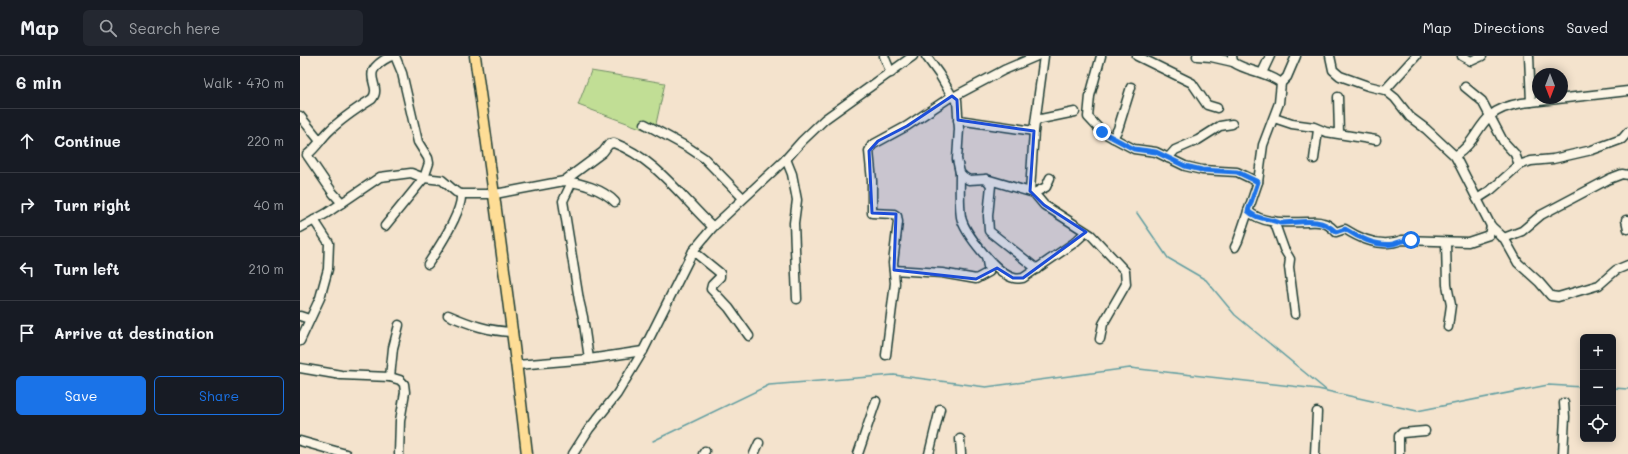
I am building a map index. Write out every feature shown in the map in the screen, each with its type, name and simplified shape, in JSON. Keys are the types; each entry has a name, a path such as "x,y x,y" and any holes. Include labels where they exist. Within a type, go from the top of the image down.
{"main road":[{"path":"475,56 495,194 527,454"}],"street":[{"path":"300,160 317,146 342,119 372,99 375,90 372,73 380,61 391,56"},
{"path":"385,226 424,178 429,163 428,158 418,142 402,74 395,56"},
{"path":"884,56 891,73"},
{"path":"573,454 589,429 617,394 643,351 693,251 713,227 786,159 825,119 857,95 891,73 912,56"},
{"path":"926,56 957,100 957,158 960,173 961,218 970,237 986,256 1000,270 1013,278 1023,278 1074,243 1086,232"},
{"path":"886,355 895,283 894,256 898,222 897,216 894,214 872,213 872,181 869,151 872,145 907,126 953,96 1004,70 1037,56"},
{"path":"1032,192 1034,131 1044,56"},
{"path":"1101,56 1090,96 1088,117 1102,132 1134,149 1156,152 1185,166 1202,170 1237,172 1258,182"},
{"path":"1137,56 1192,83 1207,105 1217,108"},
{"path":"1197,56 1233,59 1240,66 1275,78 1281,83"},
{"path":"1262,73 1270,56"},
{"path":"1235,247 1258,182 1263,145 1281,96 1281,83 1287,77 1296,56"},
{"path":"1330,56 1333,70 1340,76 1368,86 1385,90 1395,98 1410,116 1455,156 1492,226 1504,238 1518,262 1551,296 1558,297 1599,285 1616,270 1628,265"},
{"path":"1385,90 1416,56"},
{"path":"1462,56 1471,61 1482,56"},
{"path":"1528,56 1531,102"},
{"path":"1113,138 1118,129 1131,87"},
{"path":"1465,87 1482,101 1503,140 1515,154 1519,165"},
{"path":"1455,156 1465,150 1490,116 1505,106 1628,91"},
{"path":"1338,97 1339,133"},
{"path":"1036,120 1075,112"},
{"path":"300,116 320,141"},
{"path":"1274,118 1292,124 1314,127 1318,130 1326,132 1376,140"},
{"path":"958,120 1034,131"},
{"path":"645,124 704,158 743,198"},
{"path":"1168,158 1175,150 1198,140 1220,126 1232,124"},
{"path":"1314,159 1318,130"},
{"path":"1477,198 1491,190 1519,165 1531,161 1553,159 1592,150 1622,139 1628,132"},
{"path":"300,228 342,203 364,186 380,177 411,173 424,178 442,180 456,192 461,194 495,194 568,181 603,152 609,144 614,143 649,162 667,178 713,227"},
{"path":"307,155 333,193 342,203"},
{"path":"786,159 792,174 797,200 794,223 797,300"},
{"path":"960,173 964,178 969,180 986,179 1032,192 1044,205 1086,232 1109,253 1125,271 1126,284 1103,324 1100,339"},
{"path":"1248,211 1257,218 1274,220 1280,223 1325,223 1336,232 1345,229 1356,236 1381,244 1392,244 1402,240 1468,242 1489,235 1496,235 1504,238 1522,231 1541,215 1609,179 1622,174 1628,175"},
{"path":"1032,192 1046,187 1050,178"},
{"path":"986,179 991,185 988,216 989,231 1037,269"},
{"path":"568,181 610,196 615,202"},
{"path":"568,181 563,201 589,359"},
{"path":"428,264 451,224 462,200 461,194"},
{"path":"300,341 320,298 328,269 330,243 314,220"},
{"path":"1274,220 1284,249 1290,259 1295,314"},
{"path":"1628,220 1626,220 1628,229"},
{"path":"1489,235 1492,226"},
{"path":"1446,242 1447,285 1451,305 1448,327"},
{"path":"693,251 720,273 720,277 712,285 711,289 728,308 749,336"},
{"path":"894,270 942,273 976,279 989,272 986,256"},
{"path":"448,315 464,323 485,329 513,332"},
{"path":"300,316 309,319"},
{"path":"390,377 393,348 399,325"},
{"path":"517,365 589,359 643,351"},
{"path":"300,368 341,375 390,377 400,380 404,384 405,392 400,420 399,454"},
{"path":"858,454 876,401"},
{"path":"1563,454 1565,417 1564,403"},
{"path":"928,454 940,409"},
{"path":"1315,454 1317,412"},
{"path":"1398,454 1399,436 1402,434 1425,431"},
{"path":"960,439 961,454"},
{"path":"300,441 333,452 346,454"},
{"path":"754,454 759,443"}],"highlighted area":[{"path":"952,96 957,100 958,120 1034,131 1030,191 1044,205 1086,232 1023,278 1013,278 997,268 976,279 894,270 896,214 872,213 869,151 878,141 907,126"}],"green space":[{"path":"591,71 665,83 654,133 578,105"}],"waterway":[{"path":"1137,213 1168,258 1206,280 1235,315 1326,390"},
{"path":"653,441 769,385 894,375 986,387 1130,368 1318,389 1417,411 1548,385 1580,387"},
{"path":"1616,388 1628,389"}],"route":[{"path":"1102,132 1134,149 1156,152 1185,166 1202,170 1237,172 1258,182 1248,211 1257,218 1274,220 1280,223 1325,223 1336,232 1345,229 1356,236 1381,244 1392,244 1402,240 1411,240"}]}
